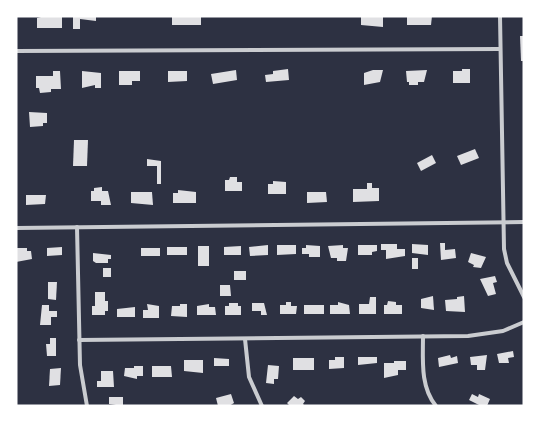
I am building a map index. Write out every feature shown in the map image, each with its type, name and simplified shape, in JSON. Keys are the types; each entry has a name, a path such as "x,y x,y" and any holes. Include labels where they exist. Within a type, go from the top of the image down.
{"street":[{"path":"500,16 502,223 507,263 524,297"},
{"path":"16,51 500,49"},
{"path":"16,228 524,222"},
{"path":"77,227 80,378 87,406"},
{"path":"79,340 486,334 503,331 524,322"},
{"path":"423,336 424,382 436,406"},
{"path":"245,338 249,377 262,406"}],"building":[{"path":"62,16 62,28 37,28 37,18"},
{"path":"73,16 96,16 96,21 80,19 80,29 73,29"},
{"path":"172,16 201,16 201,25 172,25"},
{"path":"361,16 383,16 383,27 361,25"},
{"path":"407,16 432,16 431,25 407,25"},
{"path":"520,36 524,36 524,61 521,61"},
{"path":"288,69 289,80 266,82 265,75 273,74 273,71"},
{"path":"462,69 470,69 470,83 453,83 453,71 462,71"},
{"path":"236,70 237,80 213,84 211,74"},
{"path":"373,70 383,70 380,82 364,85 364,73"},
{"path":"427,70 424,82 418,82 418,85 409,85 406,71"},
{"path":"53,71 60,71 61,89 51,89 51,92 40,93 39,88 36,88 36,76 53,76"},
{"path":"82,71 101,73 101,88 95,88 95,85 82,88"},
{"path":"119,71 140,71 140,81 132,81 132,85 119,85"},
{"path":"168,71 187,71 187,81 168,82"},
{"path":"29,112 47,113 47,123 43,123 43,126 30,127"},
{"path":"74,140 88,140 87,166 73,166"},
{"path":"475,149 479,158 461,165 457,156"},
{"path":"432,155 436,163 421,171 417,163"},
{"path":"147,159 161,161 161,184 157,184 157,166 147,166"},
{"path":"230,177 237,177 237,182 242,182 242,191 225,191 225,180 229,180"},
{"path":"273,181 286,182 286,194 268,194 268,184 273,184"},
{"path":"367,183 372,183 372,188 379,188 379,201 353,202 353,189 367,189"},
{"path":"102,187 102,191 108,191 111,205 101,205 101,201 91,201 91,191 94,191 94,188"},
{"path":"178,190 196,192 196,203 173,203 173,193 178,193"},
{"path":"131,192 152,192 153,205 131,203"},
{"path":"307,192 326,192 327,202 307,203"},
{"path":"26,195 46,195 45,204 26,205"},
{"path":"440,243 445,243 445,250 455,249 456,258 441,260"},
{"path":"381,244 397,244 397,249 405,249 405,256 386,259 386,250 381,250"},
{"path":"412,244 428,245 428,255 412,253"},
{"path":"268,245 268,255 250,256 249,247"},
{"path":"277,245 296,245 296,254 277,255"},
{"path":"306,245 320,246 320,257 309,257 309,254 302,254 302,248 306,248"},
{"path":"343,245 343,248 348,248 346,261 337,261 337,258 331,258 328,246"},
{"path":"358,245 377,245 377,251 372,252 372,255 358,255"},
{"path":"198,246 209,246 209,266 198,266"},
{"path":"241,246 241,255 224,255 224,247"},
{"path":"62,247 62,255 47,256 47,248"},
{"path":"167,247 187,247 187,255 167,255"},
{"path":"16,248 27,248 27,251 31,251 32,259 16,262"},
{"path":"141,248 160,248 160,256 141,256"},
{"path":"93,253 111,255 111,259 108,259 108,263 96,263 93,261"},
{"path":"471,253 486,257 481,268 473,267 474,265 468,262"},
{"path":"412,258 418,258 418,269 412,269"},
{"path":"103,268 111,268 111,277 103,277"},
{"path":"234,271 246,271 246,280 234,280"},
{"path":"495,276 497,282 493,283 496,294 488,296 480,279"},
{"path":"48,282 57,282 56,300 48,299"},
{"path":"220,285 230,285 231,296 220,296"},
{"path":"95,292 105,292 105,301 108,301 108,311 105,311 105,315 92,315 92,306 95,306"},
{"path":"433,296 434,310 421,308 421,299"},
{"path":"464,296 465,312 446,311 445,300"},
{"path":"370,297 376,297 376,314 359,314 359,304 369,304"},
{"path":"388,301 396,302 396,305 402,305 402,314 384,314 384,305 387,305"},
{"path":"286,302 291,302 291,306 297,306 296,314 280,314 280,305 286,305"},
{"path":"338,302 349,305 350,314 330,314 330,305 338,305"},
{"path":"229,303 238,303 238,306 241,306 241,315 225,315 225,306 229,306"},
{"path":"252,303 264,303 267,315 261,315 261,311 252,311"},
{"path":"147,304 159,306 159,318 143,318 143,310 148,310"},
{"path":"180,304 187,304 187,317 171,316 172,306 180,306"},
{"path":"209,304 209,307 215,307 216,315 197,315 197,306"},
{"path":"42,305 49,305 49,311 57,311 57,317 51,317 51,325 40,325"},
{"path":"304,305 324,305 324,314 304,314"},
{"path":"135,307 135,317 117,317 117,309"},
{"path":"50,338 56,338 56,356 47,356 46,344 50,344"},
{"path":"513,351 514,357 508,358 509,363 499,363 497,354"},
{"path":"450,355 451,358 457,356 458,363 439,367 438,358"},
{"path":"487,355 485,370 477,370 477,365 471,365 470,357"},
{"path":"335,357 344,357 344,368 329,369 329,360 335,360"},
{"path":"358,357 377,357 377,363 358,365"},
{"path":"214,358 229,359 229,366 214,366"},
{"path":"293,358 314,358 314,370 293,370"},
{"path":"184,360 203,360 203,373 184,371"},
{"path":"394,361 406,361 406,370 398,370 398,375 384,378 384,363 394,363"},
{"path":"268,365 279,366 278,379 274,379 274,384 266,383"},
{"path":"134,366 143,366 143,376 137,376 137,379 124,376 125,368 134,368"},
{"path":"152,366 171,366 172,377 152,377"},
{"path":"61,368 60,385 49,386 50,369"},
{"path":"101,371 113,371 114,387 97,387 97,381 101,381"},
{"path":"231,394 234,403 229,406 218,406 216,398"},
{"path":"472,394 478,397 479,394 490,399 487,406 481,406 469,400"},
{"path":"294,396 298,399 301,397 305,401 303,404 305,406 290,406 287,403"},
{"path":"109,397 123,397 123,406 109,404"}]}
